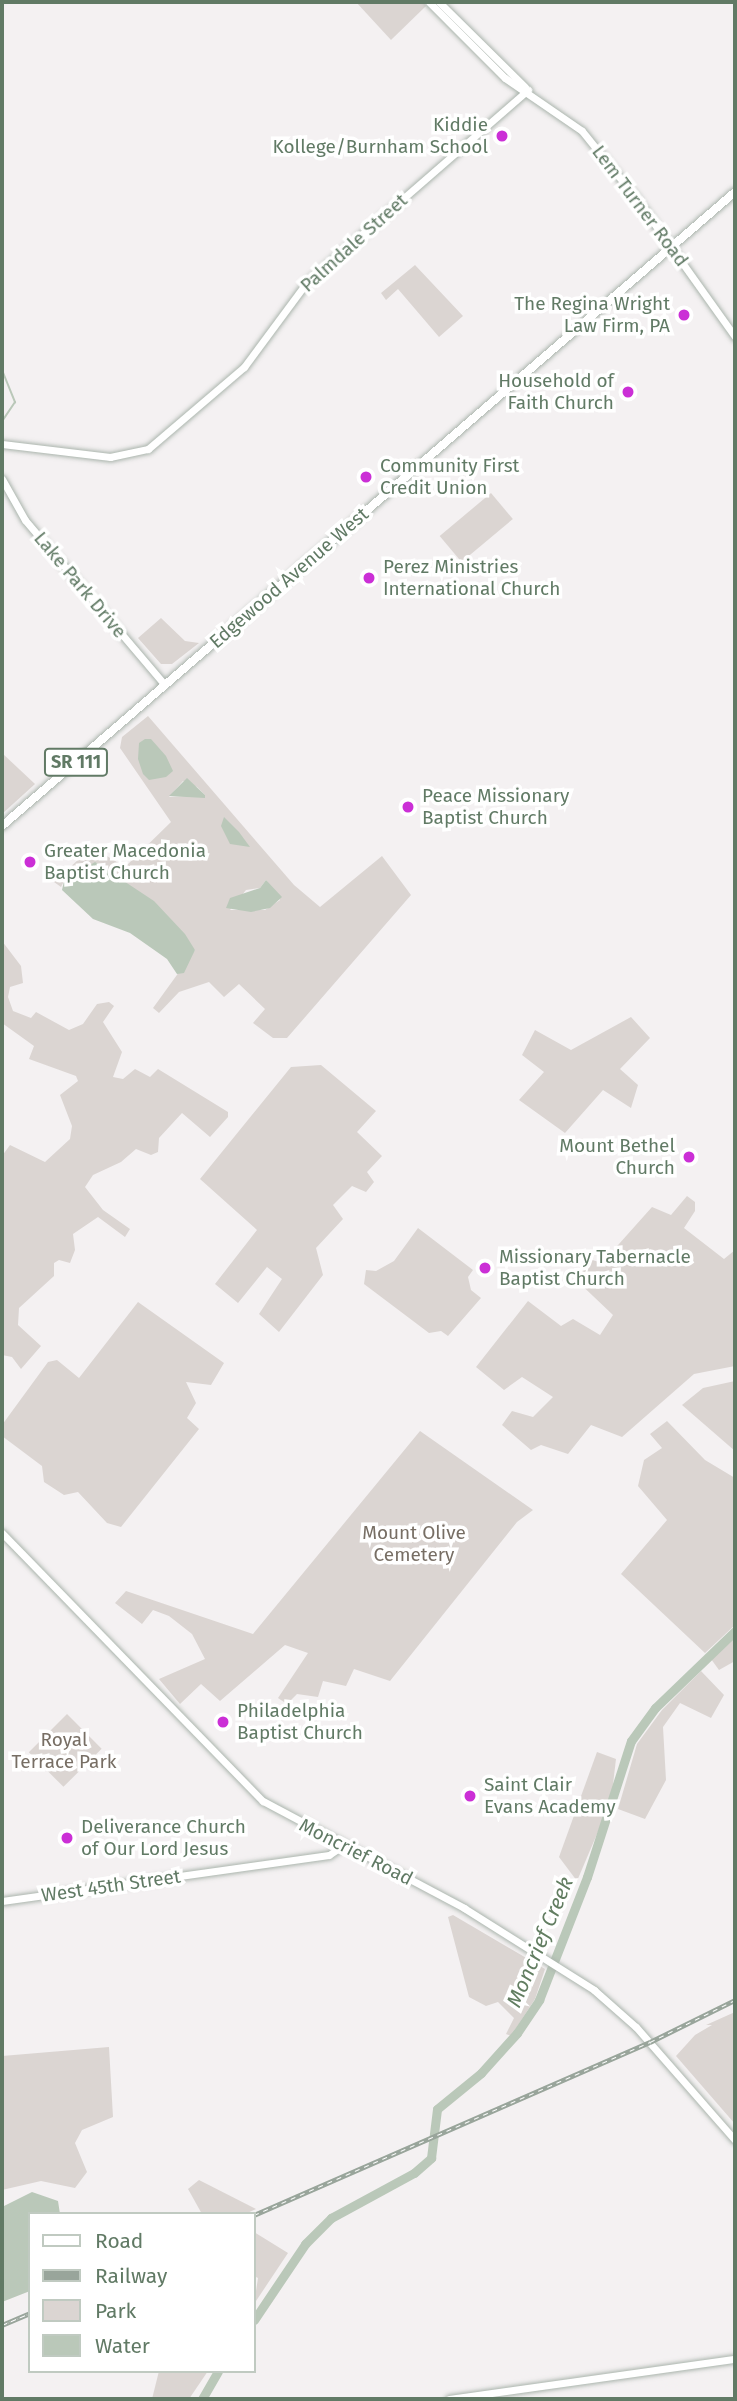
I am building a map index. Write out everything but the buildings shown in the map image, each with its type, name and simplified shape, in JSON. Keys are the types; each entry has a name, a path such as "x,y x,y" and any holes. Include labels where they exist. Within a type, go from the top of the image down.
{"main road":[{"name":"Edgewood Avenue West","path":"2,826 735,192"}],"street":[{"name":"Lem Turner Road","path":"429,2 486,60 582,131 672,247 735,337"},
{"name":"Lem Turner Road","path":"439,2 528,90"},
{"name":"Palmdale Street","path":"4,446 110,457 148,449 244,367 307,282 528,90"},
{"name":"Lake Park Drive","path":"2,479 25,520 165,685"},
{"name":"Moncrief Road","path":"2,1533 245,1786 279,1812 556,1965 636,2027 735,2140"},
{"name":"West 45th Street","path":"2,1901 329,1855 342,1846"},
{"path":"449,2399 735,2359"}],"green space":[{"path":"356,2 423,2 426,6 391,40"},
{"path":"415,265 463,316 439,337 398,289 386,300 381,293"},
{"path":"491,493 513,519 462,562 440,536"},
{"path":"161,618 185,641 199,643 172,664 161,664 138,638"},
{"path":"148,716 294,885 320,907 382,856 411,895 287,1038 273,1038 253,1023 265,1009 239,984 224,997 209,982 179,992 159,1013 153,1008 195,950 64,881 61,887 54,882 92,847 125,867 171,822 120,748 122,737","holes":["183,781 197,787 205,795 169,797","266,880 280,900 265,910 230,910 246,890 260,888"]},
{"path":"2,753 35,784 2,814"},
{"path":"2,941 21,966 23,983 10,987 8,997 13,1011 31,1018 36,1012 69,1030 83,1024 97,1004 109,1002 114,1006 103,1022 122,1052 113,1077 123,1079 135,1069 150,1077 158,1069 228,1112 228,1117 210,1137 182,1113 159,1138 158,1152 151,1155 136,1149 121,1162 93,1175 85,1187 103,1210 130,1229 125,1237 98,1217 73,1234 75,1250 70,1263 59,1260 54,1263 54,1276 19,1308 18,1325 41,1346 21,1369 12,1357 2,1355 2,1156 10,1145 45,1162 70,1139 72,1126 60,1095 78,1081 76,1076 29,1059 34,1046 2,1023"},
{"path":"631,1017 650,1038 620,1069 638,1085 631,1108 603,1090 565,1133 519,1100 544,1072 522,1055 535,1030 571,1050"},
{"path":"321,1065 376,1111 357,1132 382,1156 367,1172 374,1182 366,1192 352,1186 333,1205 343,1219 316,1248 323,1275 279,1332 259,1314 282,1279 267,1267 238,1303 215,1284 257,1230 200,1179 291,1067"},
{"path":"687,1196 695,1202 695,1211 684,1228 724,1259 735,1250 735,1366 694,1374 622,1437 591,1425 568,1454 541,1445 531,1450 502,1425 512,1411 533,1417 553,1397 522,1377 504,1390 476,1367 528,1301 561,1326 573,1319 600,1335 613,1315 573,1277 586,1258 602,1263 652,1207 671,1215"},
{"path":"418,1228 473,1270 468,1277 471,1290 481,1298 448,1336 441,1331 429,1333 364,1284 366,1270 376,1271 394,1261"},
{"path":"138,1302 224,1363 211,1385 186,1382 196,1403 187,1418 199,1429 121,1527 107,1523 78,1492 64,1495 44,1482 42,1466 2,1436 2,1425 48,1362 57,1360 79,1378"},
{"path":"735,1381 735,1451 682,1405 703,1388"},
{"path":"667,1421 705,1460 735,1478 735,1625 705,1653 621,1574 667,1520 638,1486 644,1460 662,1448 650,1434"},
{"name":"Mount Olive Cemetery","path":"420,1431 533,1510 517,1522 390,1681 354,1669 346,1686 323,1681 318,1697 297,1694 287,1704 278,1698 308,1653 285,1645 220,1701 201,1684 180,1704 159,1679 205,1659 192,1634 169,1616 153,1610 142,1624 115,1603 126,1591 253,1634"},
{"path":"735,1634 735,1661 719,1670 711,1659"},
{"path":"701,1671 724,1695 711,1718 680,1703 663,1727 666,1780 645,1819 618,1809 637,1744 662,1710"},
{"name":"Royal Terrace Park","path":"67,1714 102,1749 63,1787 29,1752"},
{"path":"597,1752 616,1759 611,1801 577,1881 559,1857"},
{"path":"453,1915 545,1969 535,1999 511,2036 506,2034 514,2018 498,2002 486,2006 469,1997 448,1917"},
{"path":"735,2012 735,2124 676,2056 695,2035 712,2025 706,2025"},
{"path":"109,2047 113,2117 82,2130 75,2143 87,2172 75,2188 41,2181 2,2190 2,2056"},
{"path":"199,2180 256,2209 249,2212 201,2212 188,2189"},
{"path":"256,2233 288,2253 256,2301"},
{"path":"158,2373 207,2373 189,2399 152,2399"}],"water":[{"path":"151,739 166,756 173,771 166,777 149,780 143,774 138,759 139,743"},
{"path":"187,778 205,795 205,798 169,796"},
{"path":"224,817 250,847 230,844 221,826"},
{"path":"95,862 154,901 185,934 195,950 184,973 177,974 167,959 130,933 93,919 62,890 64,881"},
{"path":"266,880 282,897 270,908 251,912 226,908 230,898 260,888"},
{"path":"32,2192 58,2201 60,2212 28,2212 28,2292 2,2302 2,2207"}],"waterway":[{"path":"2,370 15,402 2,421"},
{"name":"Moncrief Creek","path":"256,2317 305,2244 331,2218 414,2173 431,2158 437,2109 481,2073 517,2033 539,2000 587,1877 631,1741 655,1708 735,1631"},
{"name":"Moncrief Creek","path":"202,2399 217,2373"}],"railway":[{"path":"256,2214 650,2042 735,2000"},
{"path":"2,2325 28,2314"}],"place":[{"name":"Kiddie Kollege/Burnham School","path":"502,136"},
{"name":"The Regina Wright Law Firm, PA","path":"684,315"},
{"name":"Household of Faith Church","path":"628,392"},
{"name":"Community First Credit Union","path":"366,477"},
{"name":"Perez Ministries International Church","path":"369,578"},
{"name":"Peace Missionary Baptist Church","path":"408,807"},
{"name":"Greater Macedonia Baptist Church","path":"30,862"},
{"name":"Mount Bethel Church","path":"689,1157"},
{"name":"Missionary Tabernacle Baptist Church","path":"485,1268"},
{"name":"Philadelphia Baptist Church","path":"223,1722"},
{"name":"Saint Clair Evans Academy","path":"470,1796"},
{"name":"Deliverance Church of Our Lord Jesus","path":"67,1838"}]}
